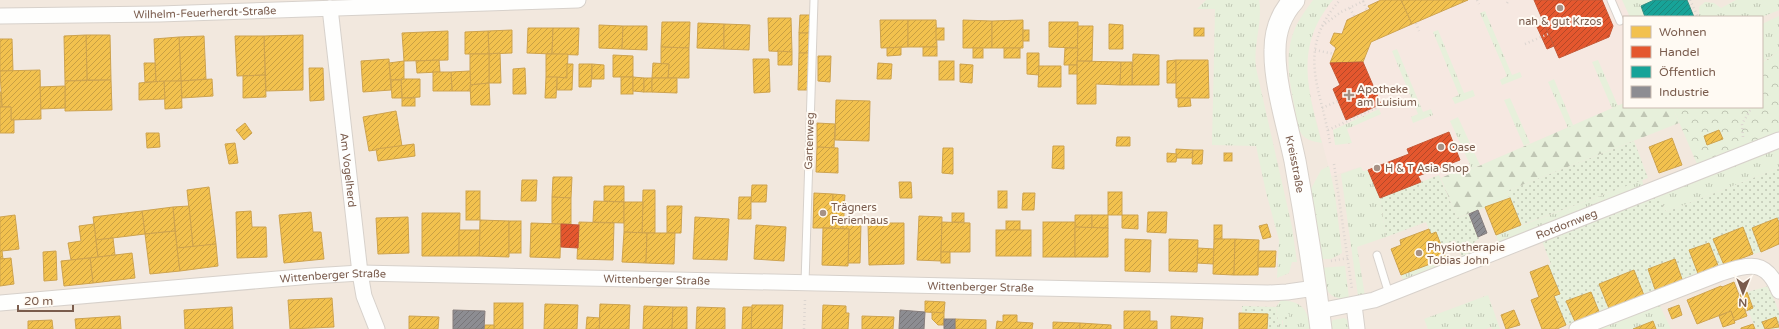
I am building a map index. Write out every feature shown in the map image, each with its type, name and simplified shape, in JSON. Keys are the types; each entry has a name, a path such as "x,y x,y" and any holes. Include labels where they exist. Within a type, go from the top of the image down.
{"main road":[{"name":"Kreisstraße","path":"1291,1 1279,24 1276,37 1276,64 1295,162 1320,320"}],"street":[{"name":"Wilhelm-Feuerherdt-Straße","path":"0,16 159,14 578,0"},
{"name":"Am Vogelherd","path":"330,8 360,273 364,296 377,329"},
{"name":"Rotdornweg","path":"1320,320 1354,305 1374,300 1779,140"},
{"path":"1577,329 1745,265 1759,267 1768,271 1775,280 1779,291"},
{"name":"Wittenberger Straße","path":"0,303 360,273 805,288 1268,293 1315,288"},
{"path":"1354,305 1357,329"}],"lane":[{"name":"Gartenweg","path":"805,288 814,0"},
{"path":"1611,0 1620,21"},
{"path":"1377,255 1389,294"}],"path":[{"path":"1330,143 1316,83 1314,69 1315,50 1321,26 1329,13 1340,0"},
{"path":"1477,0 1479,4"},
{"path":"1690,0 1698,16"},
{"path":"1321,26 1331,18 1364,1 1366,11"},
{"path":"1350,8 1354,16"},
{"path":"1416,23 1419,31"},
{"path":"1525,44 1548,34"},
{"path":"1315,50 1334,54"},
{"path":"1322,108 1338,101"},
{"path":"1328,130 1391,101"},
{"path":"1750,152 1743,136 1742,124 1751,108"},
{"path":"1334,164 1352,289"},
{"path":"1328,262 1348,258"},
{"path":"804,329 805,288"}],"shaded area":[{"path":"0,0 1779,0 1779,329 0,329"},
{"path":"1333,0 1627,0 1635,16 1623,16 1623,103 1472,169 1470,166 1441,178 1439,175 1380,198 1368,170 1363,172 1360,167 1331,176 1311,100 1307,75 1307,52 1311,35 1318,19"}],"green space":[{"path":"1206,0 1259,0 1260,17 1255,59 1256,68 1292,227 1297,262 1292,262 1289,273 1277,278 1279,240 1266,192 1256,146 1212,145 1215,9 1197,9"},
{"path":"1313,0 1333,0 1321,17 1313,34 1309,51 1309,87 1322,143 1308,139 1300,130 1296,118 1289,70 1289,50 1294,31"},
{"path":"1622,0 1654,0 1641,6 1645,16 1630,16"},
{"path":"1736,0 1779,0 1779,10 1763,17 1699,16 1699,7 1705,2 1714,3 1721,8"},
{"path":"1485,11 1512,75 1520,72 1522,77 1502,85 1500,80 1507,76 1480,13"},
{"path":"1779,16 1779,51 1763,61 1763,24"},
{"path":"1438,30 1464,93 1473,90 1475,96 1455,104 1452,98 1459,95 1433,32"},
{"path":"1397,49 1423,112 1431,109 1433,115 1413,123 1411,117 1418,114 1392,51"},
{"path":"1779,51 1779,132 1697,164 1673,108 1763,108 1763,62"},
{"path":"1598,60 1618,106 1612,108 1592,62"},
{"path":"1554,79 1573,125 1568,128 1548,82"},
{"path":"1510,98 1530,143 1524,146 1504,100"},
{"path":"1623,103 1623,108 1673,108 1679,123 1507,191 1510,198 1457,218 1441,178 1470,165 1472,169"},
{"path":"1379,109 1381,114 1347,129 1352,143 1335,145 1333,130"},
{"path":"1458,117 1480,165 1472,169 1450,121"},
{"path":"1634,141 1648,178 1521,225 1507,191"},
{"path":"1779,147 1779,168 1666,212 1659,196"},
{"path":"1329,166 1335,194 1342,253 1331,259 1319,259 1311,189 1321,170"},
{"path":"1361,167 1363,171 1368,170 1380,198 1386,237 1357,247 1365,296 1358,296 1341,174"},
{"path":"1779,168 1779,222 1777,218 1752,229 1761,252 1753,254 1742,227 1713,239 1724,265 1719,268 1708,243 1689,251 1699,276 1683,282 1675,259 1648,269 1656,292 1645,298 1634,270 1599,284 1610,311 1600,314 1591,292 1566,301 1576,324 1566,325 1554,296 1560,294 1548,265 1551,264 1542,241 1659,196 1666,212"},
{"path":"1439,175 1457,218 1469,214 1479,239 1474,242 1478,253 1463,259 1455,240 1441,246 1436,232 1431,234 1426,222 1386,237 1380,198"},
{"path":"1642,180 1644,187 1499,244 1496,235"},
{"path":"1446,258 1449,264 1404,282 1401,275"},
{"path":"1345,266 1349,298 1341,299 1335,297 1327,290 1320,268"},
{"path":"1769,286 1779,312 1779,329 1756,329 1748,310 1753,307 1747,292"},
{"path":"1488,295 1500,329 1492,329 1491,327 1486,329 1466,329 1465,327 1460,329 1428,329 1424,319"},
{"path":"1281,300 1294,303 1303,308 1308,316 1311,329 1289,329 1289,314 1282,321 1283,329 1279,329 1276,307"},
{"path":"1659,304 1671,329 1597,329"},
{"path":"1242,306 1276,307 1279,329 1267,329 1268,314 1242,313"},
{"path":"1283,313 1289,314 1289,329 1283,329"},
{"path":"1344,318 1350,321 1352,329 1330,329 1330,324 1333,320"}],"building: Wohnen":[{"path":"1381,0 1401,0 1412,24 1371,42 1363,62 1330,63 1336,48 1330,43 1334,33 1342,34 1347,20 1370,9 1368,6"},
{"path":"1401,0 1468,0 1412,24"},
{"path":"800,15 811,15 810,33 799,33"},
{"path":"768,18 791,18 792,52 769,51"},
{"path":"880,20 908,20 908,47 881,48"},
{"path":"908,20 936,20 937,47 908,47"},
{"path":"963,20 992,21 992,48 963,48"},
{"path":"1023,20 1023,48 992,48 992,21"},
{"path":"662,22 690,22 689,48 661,47"},
{"path":"1049,22 1078,22 1078,48 1049,47"},
{"path":"698,23 724,24 724,49 697,48"},
{"path":"724,24 750,25 749,50 724,49"},
{"path":"1109,24 1123,25 1123,49 1109,49"},
{"path":"599,25 623,26 622,49 599,48"},
{"path":"623,26 647,26 647,50 622,49"},
{"path":"1078,26 1093,26 1092,61 1077,61"},
{"path":"528,28 553,28 552,54 527,53"},
{"path":"553,28 579,28 578,55 552,54"},
{"path":"936,28 944,28 944,40 936,40"},
{"path":"1194,28 1204,28 1204,36 1194,36"},
{"path":"512,30 512,53 489,54 488,31"},
{"path":"1023,30 1029,30 1029,41 1023,41"},
{"path":"448,31 448,60 404,61 402,33"},
{"path":"488,31 489,54 465,54 465,32"},
{"path":"799,33 810,33 810,53 799,53"},
{"path":"86,35 110,35 111,80 87,80"},
{"path":"86,35 87,80 65,81 64,36"},
{"path":"303,35 303,90 266,91 264,36"},
{"path":"204,36 206,79 181,81 179,37"},
{"path":"235,36 264,36 265,75 237,76"},
{"path":"179,37 181,81 156,82 154,39"},
{"path":"0,39 12,39 13,71 0,71"},
{"path":"661,47 689,48 689,78 668,78 669,64 661,64"},
{"path":"901,47 901,55 887,56 887,48"},
{"path":"923,47 937,47 937,56 923,56"},
{"path":"973,48 983,48 983,58 973,58"},
{"path":"1004,48 1020,48 1020,58 1004,58"},
{"path":"1065,48 1078,48 1077,65 1064,65"},
{"path":"778,51 792,52 792,65 778,65"},
{"path":"500,53 501,83 489,83 489,54"},
{"path":"799,53 810,53 809,90 798,90"},
{"path":"1027,53 1039,53 1039,75 1027,74"},
{"path":"470,54 489,54 489,83 470,85"},
{"path":"546,54 568,54 567,78 546,77"},
{"path":"1133,54 1159,55 1159,85 1132,85"},
{"path":"613,55 633,56 633,77 613,77"},
{"path":"818,56 831,56 830,82 818,81"},
{"path":"389,59 391,90 363,92 361,61"},
{"path":"753,59 769,59 770,92 754,93"},
{"path":"439,60 440,72 417,73 416,61"},
{"path":"1176,60 1176,83 1167,83 1167,61"},
{"path":"1176,60 1208,60 1209,98 1176,98"},
{"path":"404,61 404,79 391,80 389,63"},
{"path":"939,61 954,61 954,80 939,80"},
{"path":"1077,61 1121,62 1120,85 1096,84 1096,104 1077,104"},
{"path":"1121,62 1132,62 1132,85 1120,85"},
{"path":"144,63 155,63 156,82 145,82"},
{"path":"653,63 669,64 668,78 652,78"},
{"path":"878,63 892,64 891,79 877,79"},
{"path":"567,64 573,64 572,90 557,90 557,77 567,78"},
{"path":"579,64 592,64 591,87 579,87"},
{"path":"592,64 604,65 604,79 592,79"},
{"path":"960,64 973,65 972,83 960,82"},
{"path":"1069,65 1077,65 1077,74 1069,74"},
{"path":"1039,66 1061,66 1061,87 1038,87"},
{"path":"309,68 323,68 324,100 310,101"},
{"path":"525,68 526,94 513,94 513,69"},
{"path":"40,70 41,119 11,120 11,107 2,107 0,71"},
{"path":"470,71 471,91 452,91 451,72"},
{"path":"433,72 451,72 452,91 433,91"},
{"path":"265,75 266,97 243,98 243,76"},
{"path":"546,77 557,77 556,98 545,98"},
{"path":"621,77 633,77 633,94 621,94"},
{"path":"633,77 644,78 644,92 633,91"},
{"path":"644,78 652,78 652,92 644,92"},
{"path":"652,78 677,78 677,93 652,92"},
{"path":"212,79 213,96 182,98 181,81"},
{"path":"420,79 420,97 402,98 401,80"},
{"path":"111,80 112,110 65,111 65,81"},
{"path":"391,80 401,80 402,98 392,98"},
{"path":"164,81 181,81 182,108 165,109"},
{"path":"164,81 165,99 139,100 139,83"},
{"path":"489,83 490,105 471,105 470,85"},
{"path":"65,86 65,108 41,109 40,87"},
{"path":"1,92 2,107 0,107"},
{"path":"402,98 415,98 415,106 402,106"},
{"path":"1178,98 1190,98 1191,106 1178,107"},
{"path":"836,100 870,101 869,141 835,140"},
{"path":"0,107 11,107 11,120 14,120 14,133 0,133"},
{"path":"396,111 402,146 369,151 363,117"},
{"path":"245,123 252,133 244,140 236,130"},
{"path":"817,123 835,124 834,148 817,147"},
{"path":"1719,130 1723,139 1707,145 1704,136"},
{"path":"146,133 159,133 160,147 147,148"},
{"path":"1117,137 1130,137 1130,146 1116,146"},
{"path":"1672,138 1682,165 1659,173 1649,147"},
{"path":"235,143 238,163 229,164 225,144"},
{"path":"414,144 415,156 378,161 376,149"},
{"path":"1053,146 1064,146 1064,169 1052,168"},
{"path":"817,147 838,148 838,173 816,172"},
{"path":"943,148 953,148 953,174 942,173"},
{"path":"1176,149 1193,150 1192,158 1176,158"},
{"path":"1193,150 1203,150 1202,164 1192,164"},
{"path":"1167,153 1177,154 1176,162 1167,162"},
{"path":"1224,153 1232,153 1232,161 1224,161"},
{"path":"553,177 572,177 571,198 552,197"},
{"path":"522,180 537,180 536,201 521,201"},
{"path":"899,182 911,182 912,198 900,198"},
{"path":"752,185 767,185 766,202 751,202"},
{"path":"604,186 624,186 624,202 604,201"},
{"path":"209,187 216,244 193,247 187,190"},
{"path":"643,190 655,190 655,233 642,233"},
{"path":"466,191 480,191 480,220 466,220"},
{"path":"998,191 1007,191 1007,208 998,208"},
{"path":"1108,192 1122,192 1122,215 1108,215"},
{"name":"Trägners Ferienhaus","path":"814,193 833,194 832,228 813,228"},
{"path":"1023,193 1035,193 1034,210 1022,210"},
{"path":"833,194 845,195 844,208 833,208"},
{"path":"552,197 571,198 571,224 552,224"},
{"path":"739,197 751,197 751,219 738,219"},
{"path":"1510,198 1521,225 1496,235 1485,207"},
{"path":"594,201 624,202 624,223 593,222"},
{"path":"624,202 643,202 642,233 624,232"},
{"path":"189,206 193,247 177,248 173,207"},
{"path":"667,206 682,206 681,233 667,233"},
{"path":"173,207 175,231 145,234 142,211"},
{"path":"833,208 844,208 844,219 832,219"},
{"path":"142,211 145,234 96,240 93,217"},
{"path":"251,211 252,227 266,227 267,257 237,258 236,212"},
{"path":"311,212 313,232 321,232 324,259 284,263 279,215"},
{"path":"1148,212 1167,212 1166,233 1147,232"},
{"path":"422,213 460,213 459,256 422,256"},
{"path":"952,213 964,213 964,222 952,222"},
{"path":"15,215 19,249 2,251 3,259 0,259 0,217"},
{"path":"1075,215 1092,215 1092,228 1075,227"},
{"path":"1092,215 1108,215 1108,228 1092,228"},
{"path":"1122,215 1138,215 1138,229 1122,228"},
{"path":"919,216 942,217 941,261 917,260"},
{"path":"408,217 409,253 378,254 376,218"},
{"path":"695,217 729,219 727,260 693,259"},
{"path":"1777,218 1779,222 1779,244 1761,252 1752,228"},
{"path":"832,219 844,219 843,229 832,228"},
{"path":"480,220 509,221 509,257 479,256"},
{"path":"509,221 521,221 521,253 509,253"},
{"path":"1006,221 1020,221 1020,230 1006,230"},
{"path":"579,222 614,223 613,260 577,259"},
{"path":"843,222 861,223 860,263 848,263 849,229 843,229"},
{"path":"942,222 970,223 970,252 941,252"},
{"path":"1043,222 1075,222 1075,257 1043,257"},
{"path":"531,223 561,224 560,258 530,257"},
{"path":"868,223 904,223 904,264 869,265"},
{"path":"94,224 98,257 71,260 68,243 81,241 79,226"},
{"path":"1267,224 1271,237 1263,239 1259,226"},
{"path":"756,225 786,227 784,261 754,259"},
{"path":"1214,225 1222,225 1222,239 1214,239"},
{"path":"1075,227 1108,228 1108,257 1075,257"},
{"path":"1743,227 1753,254 1724,265 1713,239"},
{"path":"823,228 849,229 848,266 822,265"},
{"name":"Physiotherapie Tobias John","path":"1429,229 1431,234 1436,232 1446,258 1401,275 1391,249 1401,245 1400,240"},
{"path":"459,230 480,230 479,256 459,256"},
{"path":"996,230 1031,230 1031,256 996,256"},
{"path":"175,231 180,271 150,274 145,234"},
{"path":"624,232 647,233 646,263 622,262"},
{"path":"647,233 675,233 674,264 646,263"},
{"path":"113,238 115,255 98,257 96,240"},
{"path":"1125,239 1151,240 1150,272 1125,271"},
{"path":"1169,239 1198,240 1197,272 1169,271"},
{"path":"1214,239 1235,239 1234,275 1213,274"},
{"path":"1235,239 1259,240 1258,275 1234,275"},
{"path":"1709,243 1719,268 1699,276 1689,250"},
{"path":"216,244 218,266 180,271 177,248"},
{"path":"1198,248 1214,249 1213,264 1197,263"},
{"path":"56,251 57,280 44,281 43,252"},
{"path":"1258,251 1276,251 1275,267 1258,267"},
{"path":"941,252 950,252 950,263 941,263"},
{"path":"132,253 135,278 93,283 90,258"},
{"path":"11,258 14,284 0,286 0,259"},
{"path":"90,258 93,283 64,286 61,261"},
{"path":"1675,259 1683,282 1656,292 1648,269"},
{"path":"1548,265 1560,294 1554,296 1566,325 1557,329 1542,329 1531,300 1539,297 1530,272"},
{"path":"1634,270 1645,298 1610,311 1599,284"},
{"path":"1734,282 1747,316 1734,321 1731,311 1697,324 1687,300"},
{"path":"1591,292 1600,314 1576,324 1566,301"},
{"path":"1747,292 1753,308 1746,311 1740,295"},
{"path":"332,298 334,327 290,329 288,300"},
{"path":"925,301 945,302 944,313 925,312"},
{"path":"494,303 523,303 523,329 494,329"},
{"path":"545,304 578,305 577,329 544,329"},
{"path":"600,304 630,305 629,329 599,329"},
{"path":"752,305 783,305 782,329 751,329"},
{"path":"823,305 846,306 846,313 849,313 848,329 822,329"},
{"path":"1679,305 1682,315 1672,319 1668,309"},
{"path":"644,306 673,307 672,329 643,329"},
{"path":"232,307 233,329 185,329 184,310"},
{"path":"673,307 687,307 687,329 672,329"},
{"path":"697,307 725,308 725,329 696,329"},
{"path":"743,307 752,307 751,329 742,329"},
{"path":"1514,310 1520,325 1506,329 1501,315"},
{"path":"1124,311 1150,311 1150,321 1157,321 1157,329 1124,329"},
{"path":"1731,311 1735,323 1723,327 1719,316"},
{"path":"932,312 944,313 944,325 938,325 932,319"},
{"path":"1239,313 1268,314 1267,329 1239,329"},
{"path":"1003,315 1017,315 1017,322 1033,323 1032,329 996,329 997,321 1003,322"},
{"path":"120,316 121,329 76,329 75,319"},
{"path":"409,316 439,317 438,329 409,329"},
{"path":"862,316 894,317 893,329 862,329"},
{"path":"1171,316 1203,318 1202,329 1171,329"},
{"path":"587,317 600,318 599,329 586,329"},
{"path":"1776,317 1779,327 1765,329 1762,322"},
{"path":"955,319 986,320 986,329 955,329"},
{"path":"52,320 53,329 28,329 28,321"},
{"path":"1653,321 1656,329 1633,329"},
{"path":"1053,322 1080,323 1080,329 1053,329"},
{"path":"1080,323 1111,325 1111,329 1080,329"},
{"path":"1753,324 1755,329 1741,329 1741,328"},
{"path":"485,325 494,325 494,329 484,329"}],"building: Handel":[{"path":"1534,0 1602,0 1613,26 1609,37 1559,58"},
{"path":"1544,24 1554,46 1547,49 1537,27"},
{"path":"1363,62 1381,104 1346,120 1333,89 1340,85 1330,63"},
{"path":"1449,132 1460,160 1418,176 1421,182 1380,198 1368,170 1409,154 1407,149"},
{"path":"561,224 579,225 578,248 561,247"}],"building: Öffentlich":[{"path":"1654,0 1687,0 1694,16 1645,16 1641,6"}],"building: Industrie":[{"path":"1478,210 1487,233 1478,237 1469,214"},
{"path":"453,310 485,311 484,329 453,329"},
{"path":"900,310 925,312 924,329 899,329"},
{"path":"944,319 955,319 955,329 944,329"}],"place":[{"name":"nah & gut Krzos","path":"1560,8"},
{"name":"Apotheke am Luisium","path":"1349,95"},
{"name":"Oase","path":"1441,147"},
{"name":"H & T Asia Shop","path":"1377,168"},
{"name":"Trägners Ferienhaus","path":"823,213"},
{"name":"Physiotherapie Tobias John","path":"1419,253"}]}
